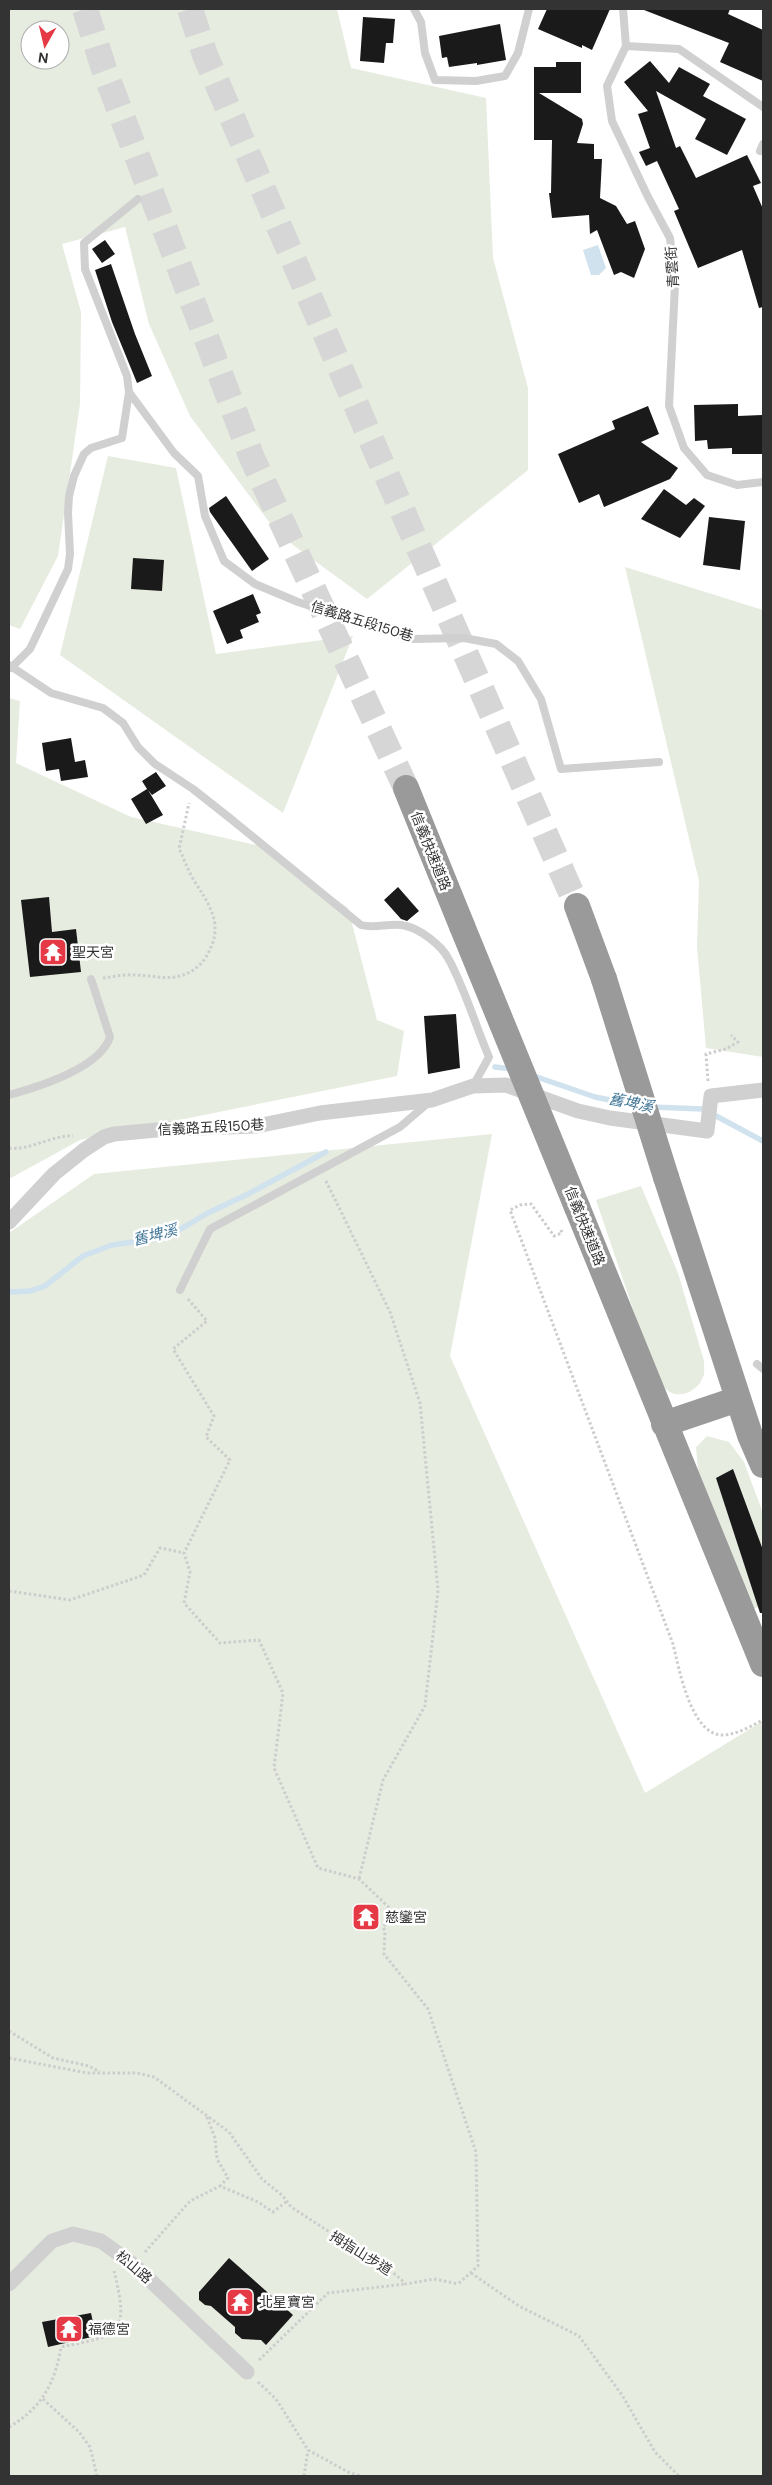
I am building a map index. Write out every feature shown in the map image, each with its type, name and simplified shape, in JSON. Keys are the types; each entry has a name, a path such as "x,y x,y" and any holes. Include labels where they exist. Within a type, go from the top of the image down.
{"highway":[{"name":"信義快速道路","path":"406,788 763,1664"},
{"path":"577,906 604,979 738,1400 763,1465"},
{"path":"664,1424 738,1400"}],"street":[{"name":"信義路五段150巷","path":"9,1222 54,1174 104,1137 167,1129 257,1126 320,1114 432,1100 473,1086 506,1085 578,1111 610,1118 707,1131 711,1096"},
{"path":"711,1096 763,1090"},
{"name":"松山路","path":"9,2284 52,2240 73,2234 101,2241 134,2265 247,2372"}],"lane":[{"path":"414,9 421,22 425,53 434,80 476,80 505,76 518,52 529,9"},
{"name":"青雲街","path":"624,9 626,46 607,86 612,121 648,197 670,238 675,285 669,406 684,448 707,475 737,485 763,482"},
{"path":"626,46 679,49 763,106"},
{"name":"信義路五段150巷","path":"138,199 84,244 85,268 127,376 129,392 122,438 91,448 84,454 74,476 68,514 70,554 68,569 30,649 12,665 52,693 103,708 123,723 138,747 155,764 193,789 342,912 361,925 370,927 393,923 408,926 435,943 448,956 489,1057 473,1086"},
{"name":"信義路五段150巷","path":"129,392 174,453 198,476 205,516 224,561 255,584 298,602 413,639 464,638 496,644 518,661 541,700 561,769 659,762"},
{"path":"9,1095 38,1087 88,1062 108,1043 110,1037 91,979"},
{"path":"180,1290 210,1229 400,1127 432,1100"}],"path":[{"path":"91,979 133,975 161,978 177,977 191,972 202,963 210,951 215,936 215,920 211,908 179,849 189,803"},
{"path":"711,1096 706,1054 726,1049 738,1042 731,1035"},
{"path":"9,1148 35,1144 61,1135 104,1137"},
{"path":"321,1169 390,1312 420,1402 438,1590 425,1706 383,1780 359,1879"},
{"path":"558,1224 562,1233 554,1236 531,1204 520,1205 510,1210 672,1644 687,1697 696,1715 709,1731 723,1735 742,1730 763,1720"},
{"path":"180,1290 207,1321 173,1349 214,1416 206,1437 230,1460 184,1553 190,1572 184,1603 220,1643 259,1640 283,1693 274,1768 318,1868 359,1879 395,1913 383,1927 385,1931 384,1954 428,2009 476,2152 478,2266 458,2284"},
{"path":"9,1591 70,1600 144,1575 160,1548 184,1553"},
{"path":"9,2031 53,2058 89,2066 103,2074"},
{"name":"拇指山步道","path":"9,2058 43,2066 103,2074 137,2073 154,2077 229,2132 262,2179 283,2196 286,2202 322,2229 396,2275 406,2284 434,2279 458,2284"},
{"path":"134,2265 190,2201 220,2186 228,2178 217,2159 215,2138 207,2116"},
{"path":"220,2186 258,2202 272,2212 286,2202"},
{"path":"9,2427 21,2420 43,2399 57,2370 60,2347 100,2339 111,2334 117,2326 122,2307 109,2247"},
{"path":"458,2284 472,2273 519,2306 579,2336 622,2395 656,2452 679,2476"},
{"path":"360,2476 348,2472 308,2450 276,2399 247,2372 328,2293 406,2284"},
{"path":"43,2399 79,2432 90,2447 97,2476"},
{"path":"304,2476 308,2450"}],"shaded area":[{"path":"9,9 337,9 351,68 486,98 493,258 528,388 528,470 367,599 278,534 190,416 149,324 125,227 62,244 81,312 80,404 58,556 20,629 9,625"},
{"path":"108,456 176,468 216,654 353,636 283,813 60,655"},
{"path":"625,567 763,610 763,1057 706,1048 697,947 699,881"},
{"path":"9,698 20,701 16,763 131,817 261,846 348,908 377,1020 404,1031 397,1076 80,1140 9,1179"},
{"path":"492,1134 450,1356 645,1793 763,1721 763,2476 9,2476 9,1233 94,1174"},
{"path":"641,1186 678,1273 704,1361 703,1377 696,1387 686,1393 675,1394 670,1392 660,1382 654,1371 596,1200"},
{"path":"707,1436 729,1442 744,1462 763,1513 763,1605 753,1609 698,1470 696,1447"}],"water":[{"path":"598,245 606,268 599,275 591,275 583,250"}],"building":[{"path":"547,9 610,9 592,50 582,45 582,48 538,29"},
{"path":"730,9 728,14 763,30 763,81 720,62 729,43 644,10"},
{"path":"363,17 395,19 393,43 386,43 384,63 360,61"},
{"path":"500,24 506,60 449,67 447,57 442,58 439,36"},
{"path":"650,61 669,83 679,67 710,84 703,96 746,119 727,155 695,139 706,119 656,91 676,148 680,146 696,178 747,155 761,183 753,186 763,209 763,307 759,308 742,250 698,268 674,211 679,209 657,161 646,166 639,152 650,148 638,114 648,111 624,82"},
{"path":"556,62 581,62 581,93 539,93 582,119 583,124 577,143 594,144 594,159 602,159 600,198 616,206 627,224 635,221 645,249 634,278 621,272 614,275 597,230 590,234 589,215 552,218 549,193 551,193 552,140 534,140 534,67 556,67"},
{"path":"105,240 115,254 102,263 92,249"},
{"path":"111,264 135,334 152,376 137,383 112,322 95,270"},
{"path":"738,404 738,416 762,415 763,454 732,454 732,448 708,449 707,440 695,441 694,405"},
{"path":"648,406 659,434 641,442 678,468 670,479 604,507 599,494 579,503 558,454 615,429 612,421"},
{"path":"664,489 686,505 694,498 705,506 680,538 641,519"},
{"path":"226,496 269,559 252,571 210,512 209,508"},
{"path":"709,517 745,521 740,570 703,565"},
{"path":"133,558 164,560 162,591 131,589"},
{"path":"253,594 261,613 256,615 259,622 240,630 243,638 227,644 213,611"},
{"path":"71,738 75,762 85,760 88,777 61,781 59,769 46,771 42,743"},
{"path":"156,772 166,786 152,795 148,790 163,815 146,824 131,799 147,789 142,781"},
{"path":"398,887 419,911 407,921 401,919 384,900"},
{"name":"聖天宮","path":"49,897 52,932 76,929 81,972 30,977 21,900"},
{"path":"456,1014 460,1068 428,1074 424,1016"},
{"path":"733,1469 763,1550 763,1613 760,1613 716,1478"},
{"name":"北星寶宮","path":"229,2258 293,2315 266,2345 261,2340 242,2339 235,2333 235,2327 211,2306 205,2305 199,2300 199,2292"},
{"name":"福德宮","path":"91,2313 96,2336 48,2347 42,2322"}],"waterway":[{"name":"舊埤溪","path":"495,1067 513,1069"},
{"name":"舊埤溪","path":"531,1075 595,1097 635,1105"},
{"name":"舊埤溪","path":"651,1107 703,1109 763,1141"},
{"name":"舊埤溪","path":"9,1292 30,1291 45,1286 83,1256 112,1245 155,1239 174,1233 206,1214 248,1194 326,1152"}],"tunnel":[{"path":"85,9 104,69 252,458 406,788"},
{"path":"190,9 205,55 376,451 577,906"}],"place":[{"name":"聖天宮","path":"53,952"},
{"name":"慈鑾宮","path":"366,1917"},
{"name":"北星寶宮","path":"240,2302"},
{"name":"福德宮","path":"69,2329"}]}
